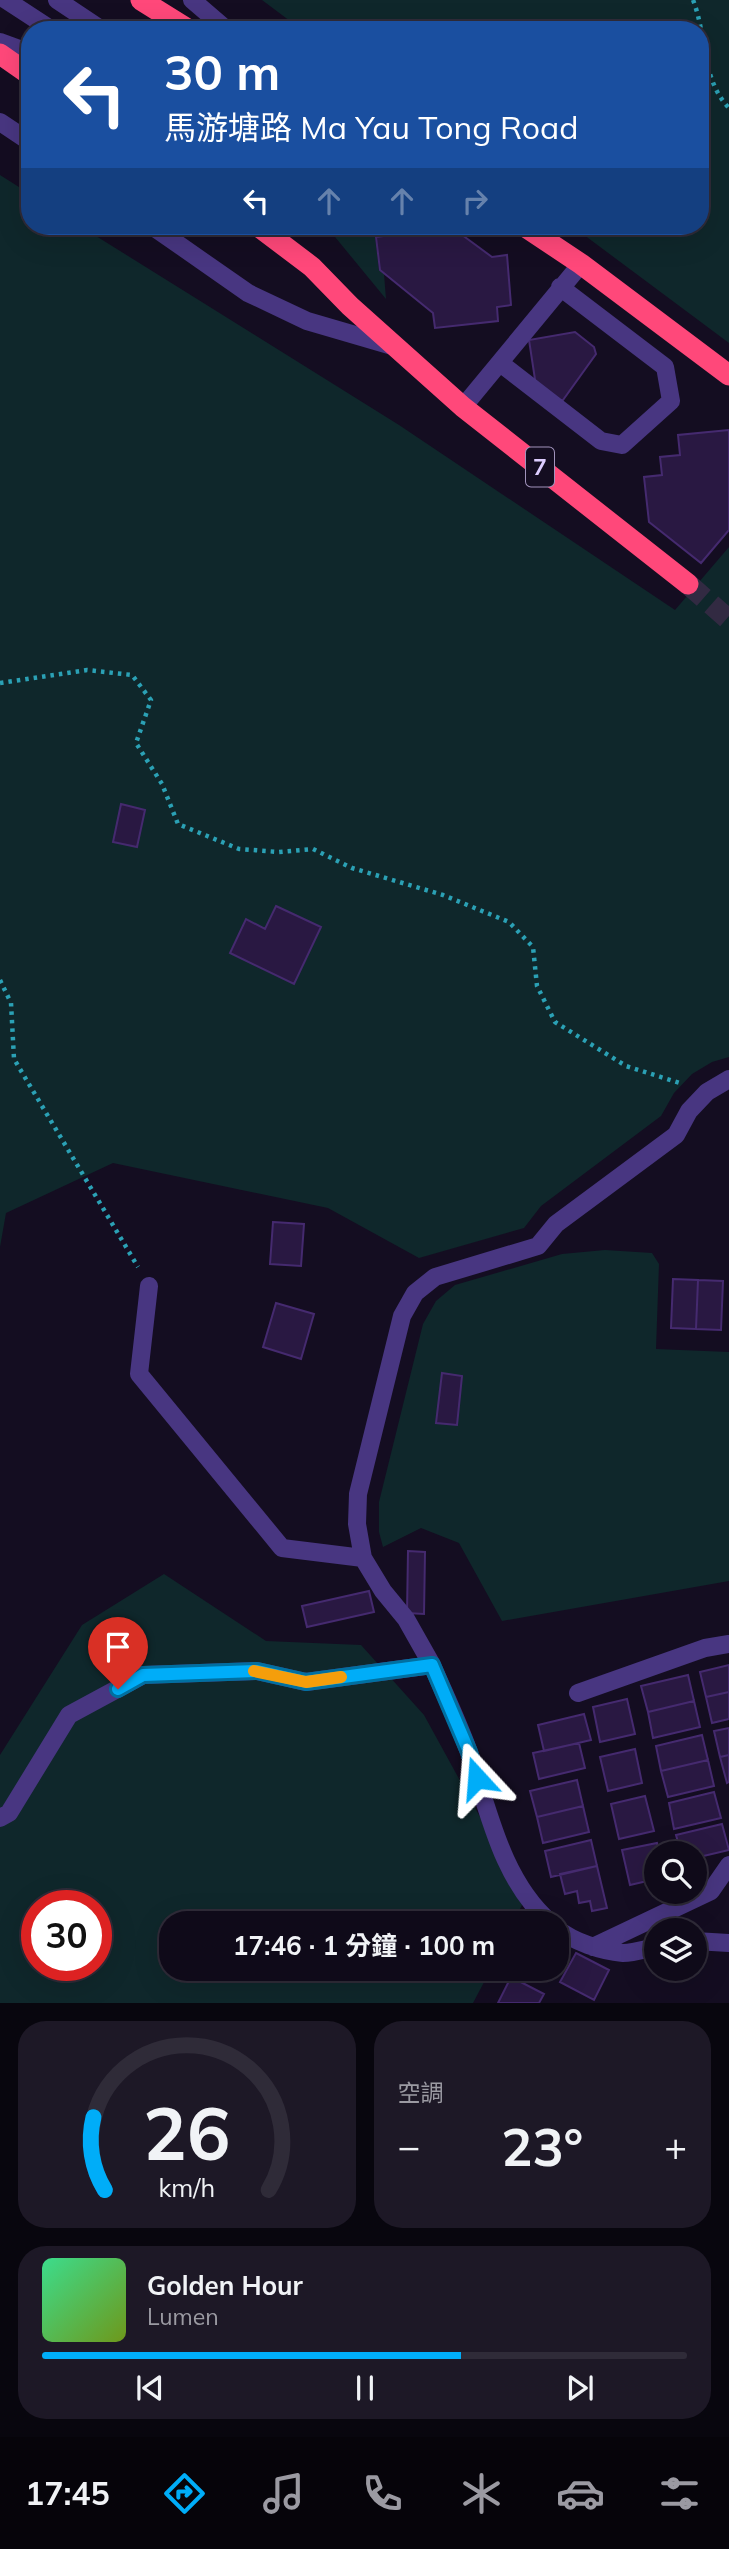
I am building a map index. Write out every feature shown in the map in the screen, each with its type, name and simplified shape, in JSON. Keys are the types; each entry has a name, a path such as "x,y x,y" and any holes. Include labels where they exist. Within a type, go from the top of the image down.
{"highway":[{"path":"141,0 175,21"},
{"path":"0,54 21,69"},
{"name":"7","path":"276,235 350,306 463,407 688,584"},
{"path":"538,235 581,264 729,375"}],"street":[{"path":"6,0 38,21"},
{"path":"57,0 88,21"},
{"path":"192,0 216,21"},
{"path":"0,42 21,50"},
{"path":"0,122 21,136"},
{"path":"165,235 248,293 307,321 396,347"},
{"path":"463,407 581,264"},
{"path":"500,363 601,441 622,445 671,401 665,367 560,287"},
{"path":"537,1911 513,1873 493,1830 469,1752 432,1665 405,1619 383,1591 363,1558 357,1524 358,1494 402,1316 415,1293 435,1277 538,1246 556,1224 676,1135 689,1111 707,1092 729,1079"},
{"path":"149,1286 139,1374 282,1548 363,1558"},
{"path":"578,1693 705,1648 729,1644"},
{"path":"0,1818 9,1813 69,1715 143,1675 257,1671 306,1682 432,1665"},
{"path":"593,1947 711,1891 729,1865"},
{"path":"569,1936 593,1947 625,1953 644,1949"},
{"path":"707,1942 729,1943"}],"path":[{"path":"693,0 698,21"},
{"path":"709,65 718,94 729,108"},
{"path":"0,683 87,670 132,675 151,700 136,743 162,784 178,824 239,849 279,852 313,849 352,868 443,895 509,922 533,947 537,986 555,1022 626,1066 707,1092"},
{"path":"0,980 11,1003 14,1059 149,1286"}],"green space":[{"path":"262,0 729,0 729,343 584,235 709,235 709,21 290,21"},
{"path":"0,175 21,188 21,235 94,235 399,425 675,610 729,547 729,1057 712,1062 692,1074 674,1093 661,1116 541,1206 524,1228 419,1258 328,1208 113,1163 6,1213 0,1247"},
{"path":"333,235 386,235 375,236 379,270 384,274 386,299"},
{"path":"605,1250 652,1253 659,1264 656,1349 729,1352 729,1581 502,1621 459,1543 421,1528 383,1547 379,1532 379,1502 423,1324 436,1301 455,1285 562,1254"},
{"path":"164,1574 266,1641 361,1645 424,1715 525,1899 519,1911 159,1911 159,1981 485,1981 473,2003 0,2003 0,1755 82,1625"}],"building":[{"path":"462,235 492,257 507,255 511,305 497,307 498,321 435,328 433,313 380,270 376,237"},
{"path":"575,332 594,347 596,354 563,400 555,400 536,386 529,340"},
{"path":"729,430 729,530 701,563 649,522 644,477 662,475 660,457 680,455 678,435"},
{"path":"121,804 145,810 137,847 113,842"},
{"path":"276,906 321,927 294,984 230,953 246,919 265,929"},
{"path":"273,1222 304,1224 301,1266 270,1264"},
{"path":"673,1279 698,1280 696,1329 671,1328"},
{"path":"698,1280 723,1281 721,1330 696,1329"},
{"path":"276,1303 314,1314 301,1359 263,1347"},
{"path":"442,1373 462,1376 457,1425 436,1423"},
{"path":"408,1551 425,1552 424,1614 407,1613"},
{"path":"369,1591 374,1612 307,1627 302,1606"},
{"path":"729,1665 729,1692 706,1697 700,1672"},
{"path":"688,1675 694,1701 648,1712 641,1686"},
{"path":"729,1692 729,1719 712,1723 706,1697"},
{"path":"627,1699 635,1734 600,1742 593,1707"},
{"path":"694,1701 700,1727 653,1738 648,1712"},
{"path":"584,1714 591,1740 544,1751 538,1725"},
{"path":"729,1728 729,1755 720,1757 714,1731"},
{"path":"702,1735 708,1760 661,1771 656,1746"},
{"path":"579,1743 585,1768 539,1779 533,1753"},
{"path":"635,1749 642,1783 608,1791 600,1757"},
{"path":"729,1755 729,1782 727,1783 720,1757"},
{"path":"708,1760 714,1786 668,1797 661,1771"},
{"path":"577,1780 583,1806 537,1817 530,1791"},
{"path":"714,1792 721,1818 674,1829 669,1803"},
{"path":"645,1796 654,1831 619,1839 611,1804"},
{"path":"583,1806 589,1832 543,1843 537,1817"},
{"path":"722,1824 729,1850 707,1855 707,1841 678,1841 676,1835"},
{"path":"591,1840 597,1866 551,1877 545,1851"},
{"path":"644,1846 644,1882 630,1885 622,1850"},
{"path":"597,1866 607,1908 592,1911 590,1901 579,1903 577,1891 565,1894 560,1874"},
{"path":"576,1953 609,1970 594,2000 560,1982 569,1981 569,1966"},
{"path":"509,1981 519,1981 544,1994 539,2003 498,2003"}],"tunnel":[{"path":"688,584 729,620"}],"slow traffic":[{"path":"254,1671 306,1682 341,1677"}],"route":[{"path":"118,1689 143,1675 257,1671 306,1682 432,1665 469,1752 477,1778"}]}
